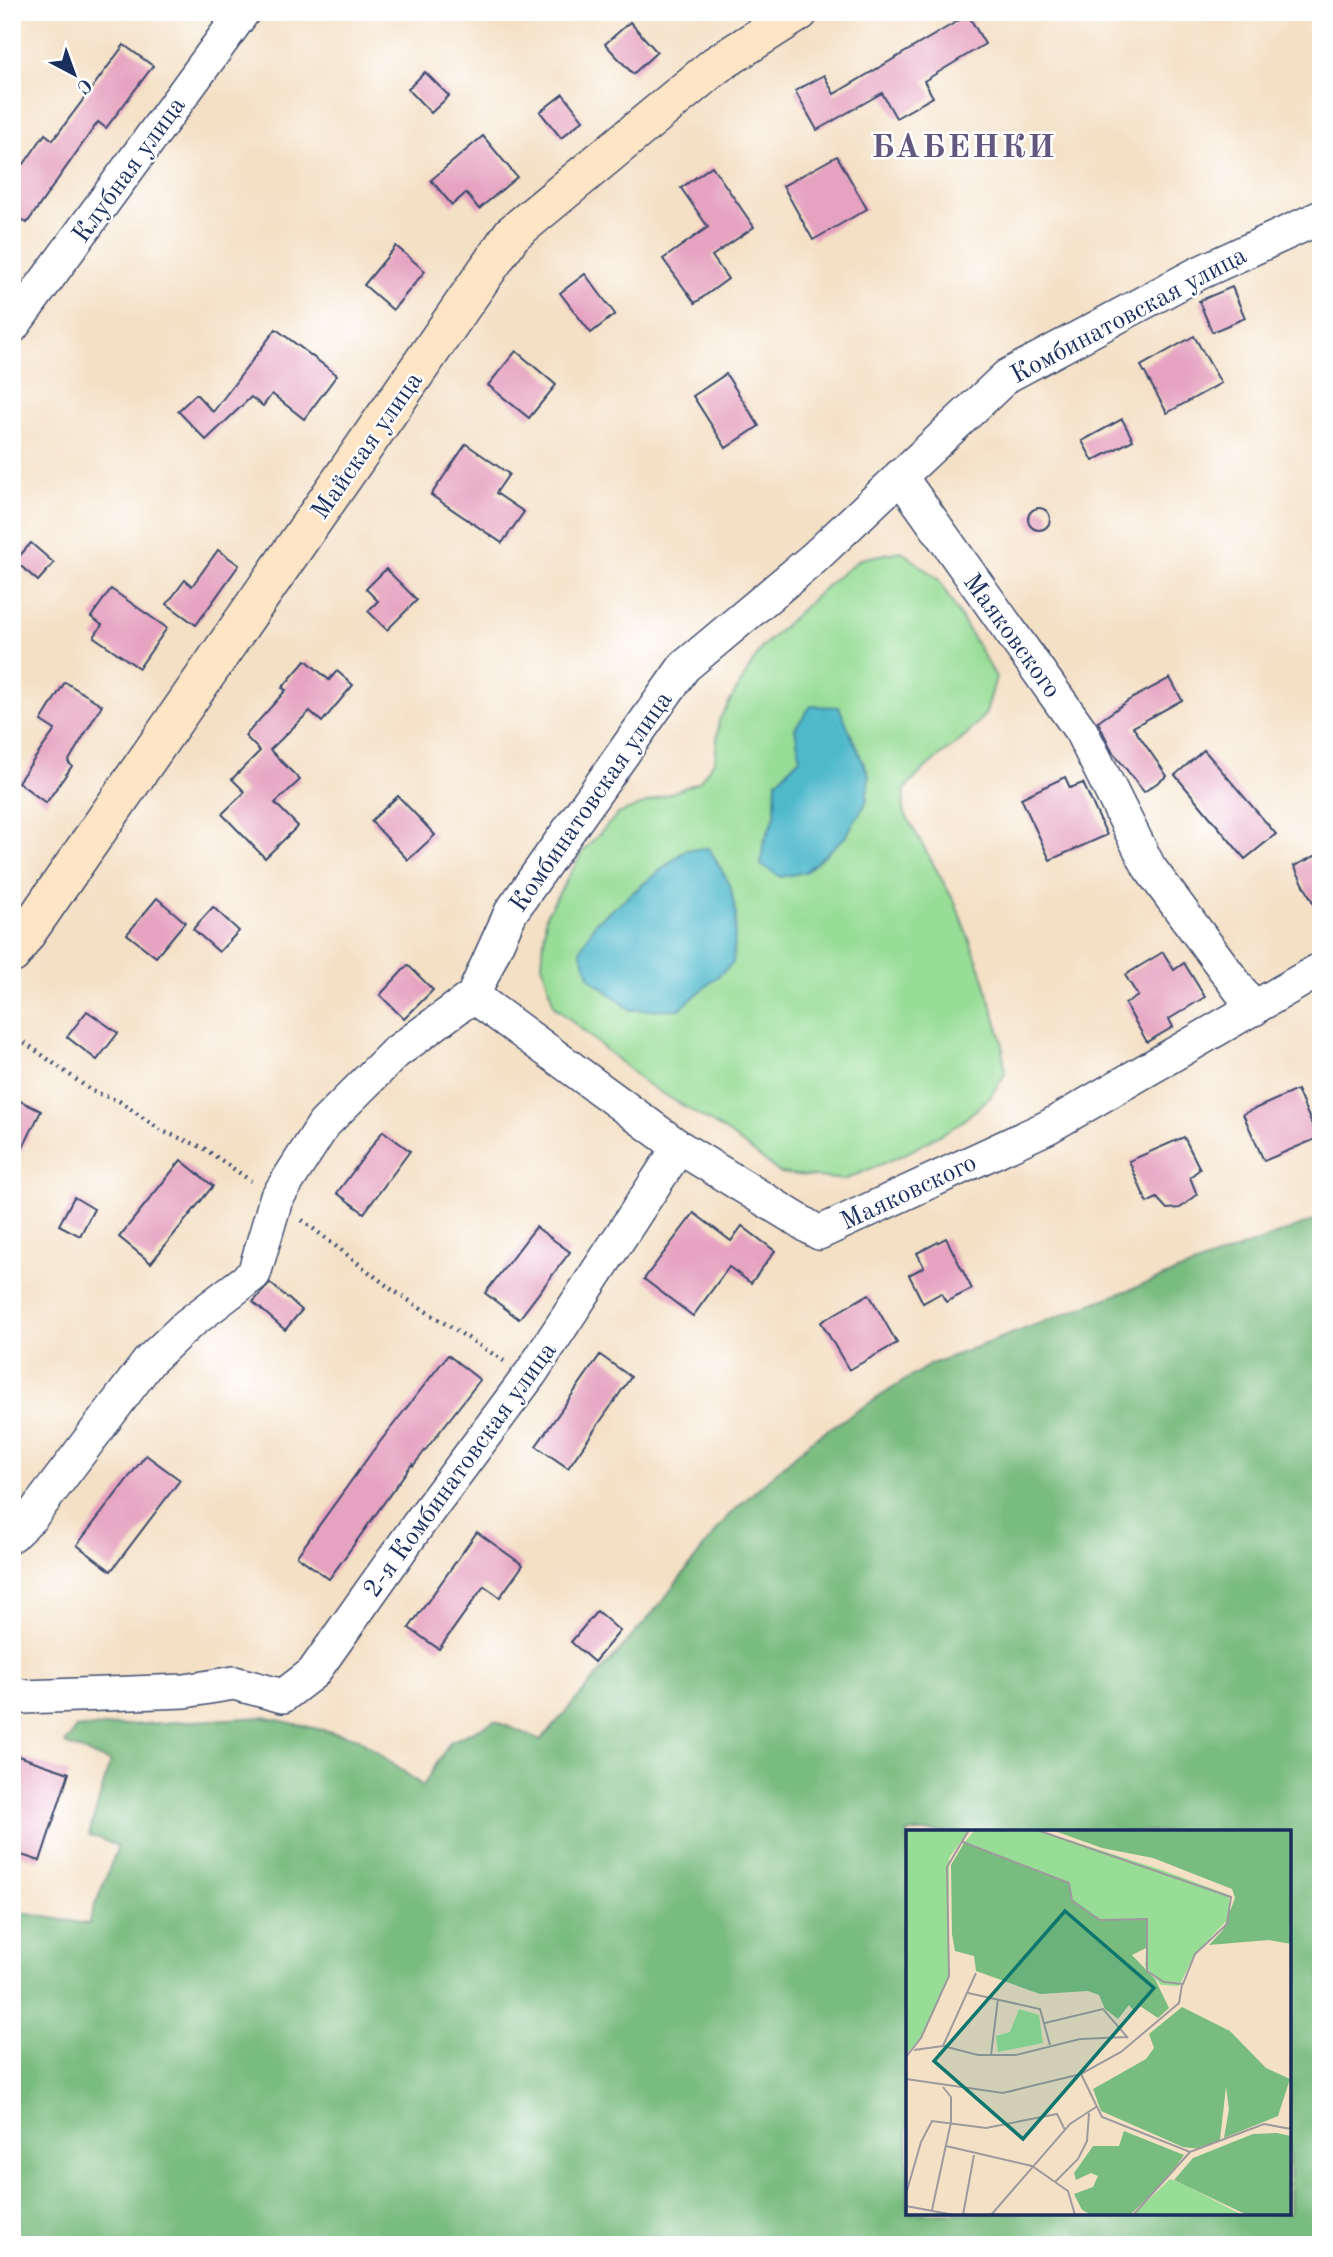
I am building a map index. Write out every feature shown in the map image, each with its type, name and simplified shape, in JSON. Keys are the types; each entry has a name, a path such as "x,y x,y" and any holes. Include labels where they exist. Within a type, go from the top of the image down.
{"street":[{"name":"Клубная улица","path":"12,327 243,12"},
{"name":"Майская улица","path":"12,954 512,234 716,65 799,12"},
{"name":"Комбинатовская улица","path":"473,996 510,912 684,667 814,558 1007,376 1197,274 1321,216"},
{"name":"Маяковского","path":"900,476 1081,731 1149,867 1254,1009"},
{"name":"Маяковского","path":"473,996 679,1147 819,1233 1048,1127 1321,969"},
{"path":"12,1535 32,1516 149,1361 187,1325 254,1274 276,1199 324,1124 395,1053 473,996"},
{"name":"2-я Комбинатовская улица","path":"12,1693 24,1697 185,1692 234,1683 283,1696 313,1673 420,1522 531,1373 679,1147"}],"green space":[{"path":"901,551 938,579 996,677 986,713 966,736 927,766 905,789 903,810 955,903 980,967 1002,1040 1005,1074 990,1097 959,1124 905,1154 844,1180 780,1173 727,1132 645,1083 554,1006 542,964 546,915 584,850 618,814 699,782 715,760 719,720 762,647 826,586 860,559","holes":["854,745 869,775 866,803 845,837 805,872 763,845 775,815 776,782 800,758","709,848 595,923 685,850"]},
{"path":"1321,1218 1321,2245 12,2245 12,1923 15,1912 88,1924 118,1846 89,1835 110,1762 65,1744 76,1728 264,1717 358,1738 423,1786 450,1742 495,1721 541,1740 657,1608 728,1516 813,1439 931,1364"}],"water":[{"path":"811,706 839,707 869,776 866,803 845,837 805,872 781,877 761,865 763,845 775,815 776,782 800,758 795,728"},
{"path":"709,848 730,885 736,914 733,963 680,1009 631,1010 590,978 580,950 595,923 686,850"}],"building":[{"path":"968,15 985,44 924,81 933,97 896,118 882,93 817,130 795,91 824,75 834,94"},
{"path":"630,22 657,52 633,74 605,44"},
{"path":"124,45 153,66 106,128 98,122 27,223 12,212 12,156 24,164 45,134 53,140"},
{"path":"425,72 449,96 431,113 408,89"},
{"path":"563,94 583,120 561,138 540,112"},
{"path":"483,136 517,177 479,209 466,193 452,205 431,180"},
{"path":"837,156 867,209 813,240 783,186"},
{"path":"712,166 754,227 712,256 728,279 695,303 663,259 708,227 681,188"},
{"path":"396,246 425,271 393,310 364,285"},
{"path":"585,274 615,314 591,333 560,293"},
{"path":"1232,287 1245,318 1212,332 1199,301"},
{"path":"276,329 337,375 304,419 272,394 263,406 251,397 206,440 178,411 196,394 213,412"},
{"path":"1194,336 1221,383 1167,413 1141,366"},
{"path":"516,351 556,385 529,418 488,385"},
{"path":"726,374 759,426 726,448 693,396"},
{"path":"1122,419 1133,440 1093,461 1082,441"},
{"path":"466,444 509,474 496,493 524,512 502,543 431,495"},
{"path":"1039,508 1047,511 1050,519 1047,527 1039,530 1031,527 1028,519 1031,511"},
{"path":"31,543 54,563 38,581 15,561"},
{"path":"218,550 239,565 196,625 167,604 185,580 192,586"},
{"path":"386,569 417,600 387,630 368,611 378,601 366,589"},
{"path":"111,589 167,628 139,668 94,637 102,625 91,617"},
{"path":"306,660 329,680 337,671 353,685 322,722 310,711 270,750 300,780 275,803 298,826 265,858 222,814 245,792 232,779 260,751 245,736 286,690 282,688"},
{"path":"1170,678 1182,700 1133,727 1167,776 1144,792 1112,751 1098,722 1129,700"},
{"path":"65,682 102,705 68,762 72,766 46,803 18,782 55,730 41,721"},
{"path":"1204,750 1276,834 1245,859 1175,775"},
{"path":"1065,777 1070,788 1083,783 1107,835 1050,860 1021,798"},
{"path":"398,796 435,835 408,860 371,821"},
{"path":"1321,853 1321,918 1294,866"},
{"path":"157,898 185,922 156,957 127,934"},
{"path":"213,907 239,931 219,952 193,929"},
{"path":"1163,952 1174,970 1184,963 1205,997 1169,1019 1173,1027 1147,1042 1125,1004 1138,996 1125,975"},
{"path":"408,965 433,990 404,1019 380,995"},
{"path":"87,1011 118,1033 97,1060 67,1037"},
{"path":"1297,1090 1318,1138 1264,1161 1243,1114"},
{"path":"12,1097 41,1111 12,1170"},
{"path":"383,1131 410,1151 364,1213 337,1193"},
{"path":"1184,1137 1200,1169 1190,1177 1197,1195 1180,1208 1167,1209 1157,1198 1147,1203 1129,1161"},
{"path":"181,1160 213,1186 151,1263 119,1237"},
{"path":"74,1197 94,1209 80,1236 59,1225"},
{"path":"694,1213 731,1241 742,1226 775,1251 751,1283 729,1267 693,1316 644,1279"},
{"path":"536,1227 570,1252 519,1319 485,1293"},
{"path":"946,1238 972,1289 946,1302 941,1293 923,1303 909,1275 924,1267 917,1253"},
{"path":"270,1283 302,1310 285,1330 253,1302"},
{"path":"869,1294 897,1343 849,1370 821,1322"},
{"path":"448,1355 480,1380 413,1466 412,1464 329,1579 297,1556 372,1452"},
{"path":"600,1355 631,1377 568,1468 536,1446"},
{"path":"146,1455 180,1480 111,1571 77,1545"},
{"path":"477,1532 523,1565 500,1597 484,1586 439,1649 409,1628"},
{"path":"597,1611 620,1631 594,1662 571,1642"},
{"path":"12,1754 69,1773 40,1861 12,1852"}],"district":[{"name":"БАБЕНКИ","path":"964,145"}]}
